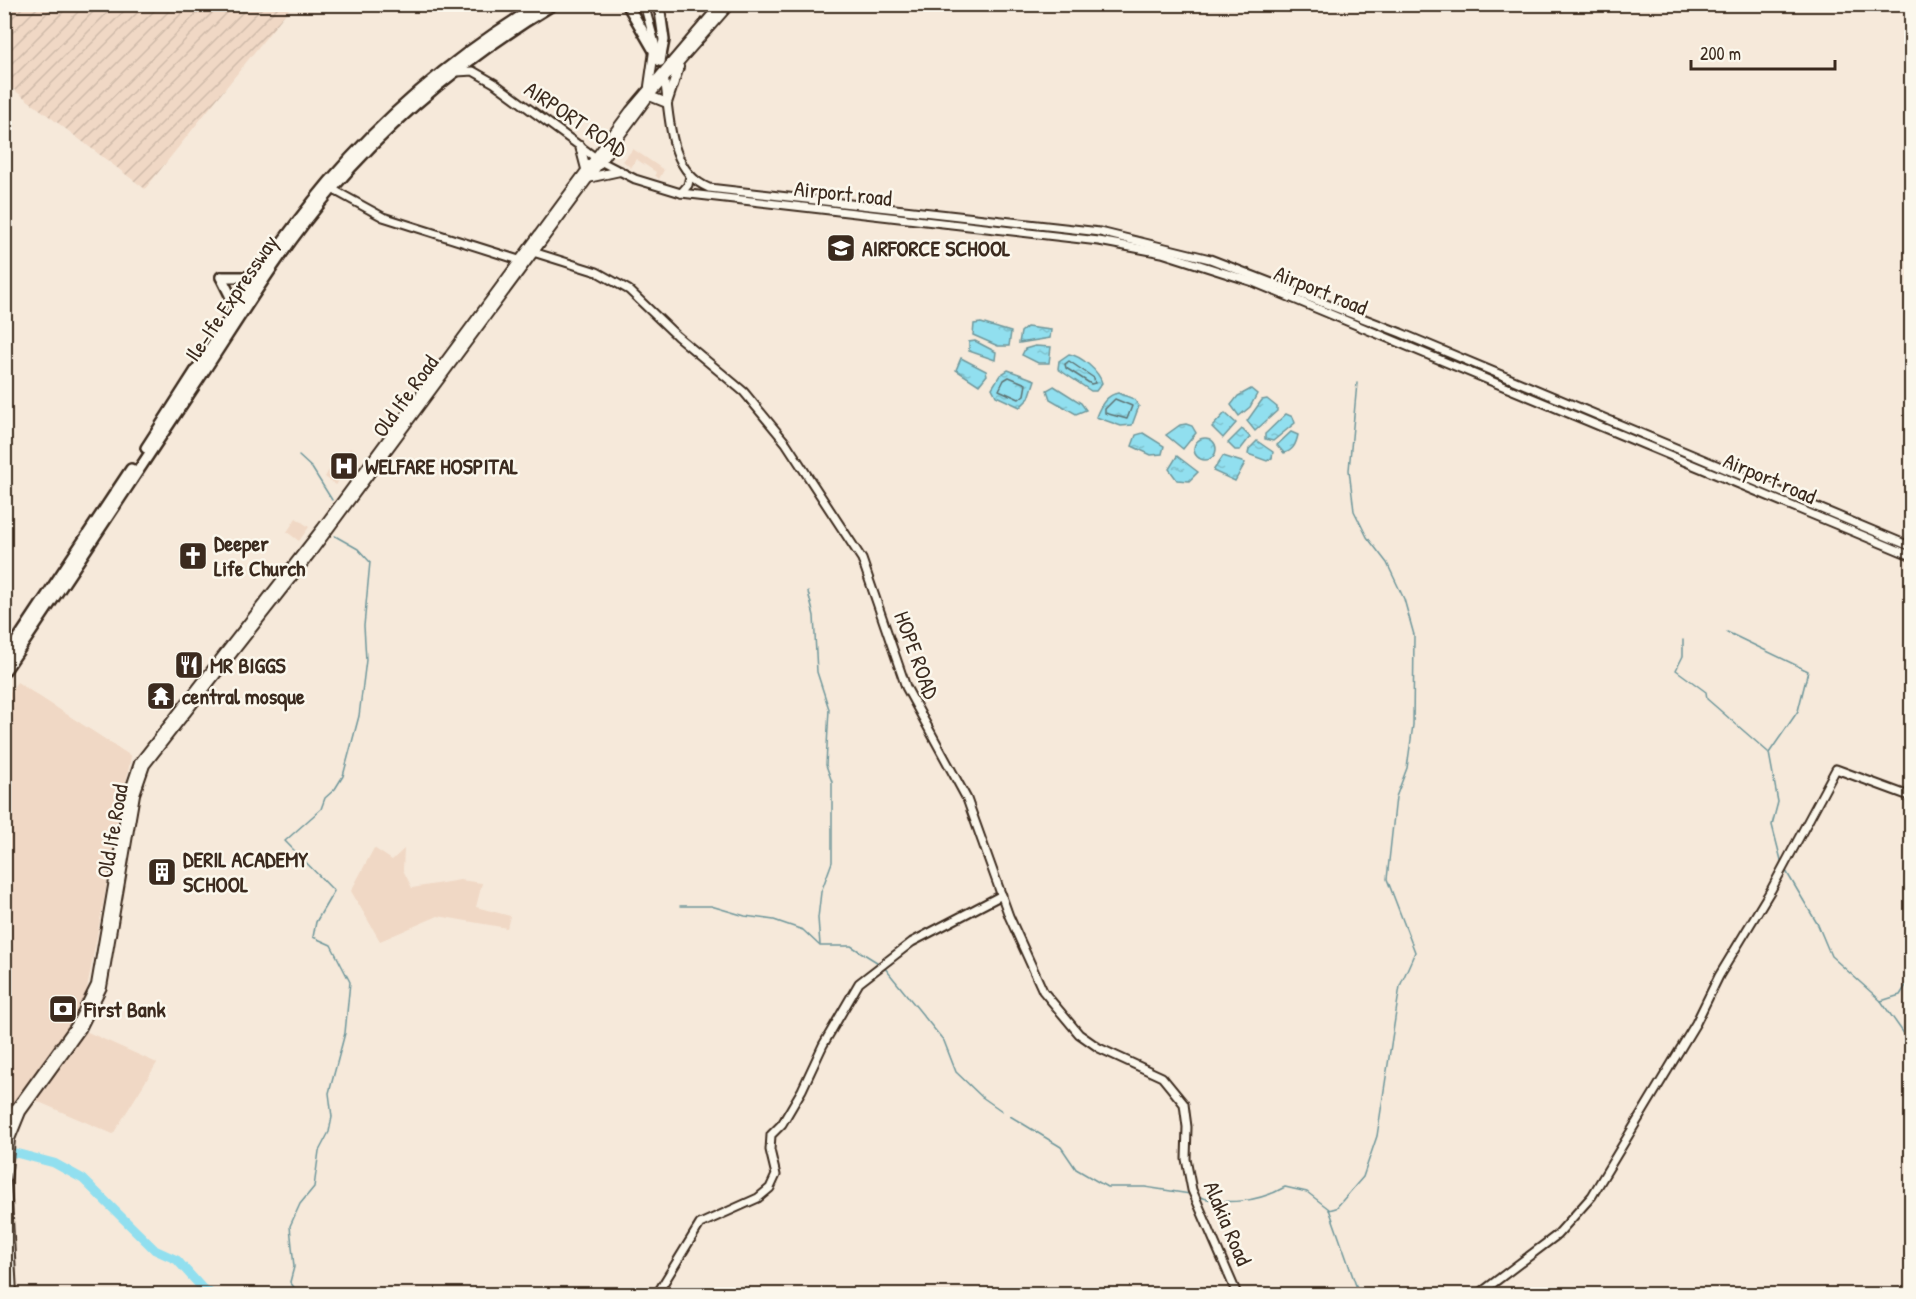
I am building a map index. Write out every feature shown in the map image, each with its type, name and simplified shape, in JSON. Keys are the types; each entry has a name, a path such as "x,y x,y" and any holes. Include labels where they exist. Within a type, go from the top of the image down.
{"highway":[{"name":"Ile-Ife Expressway","path":"4,660 234,314 328,183 389,119 440,73 541,4"},
{"path":"627,4 660,61"},
{"path":"659,4 663,48 660,61"},
{"name":"Ile-Ife Expressway","path":"4,672 271,271 332,189 409,110 454,72 553,5"},
{"path":"234,314 231,295 221,277 249,277 263,272"}],"main road":[{"path":"644,4 660,61 678,156 690,176 688,185 681,193"},
{"name":"Old Ife Road","path":"681,55 721,4"},
{"name":"Old Ife Road","path":"367,473 586,169 597,159 647,93 730,4"},
{"path":"663,48 681,55 667,103"},
{"path":"654,51 647,93 667,103"},
{"name":"AIRPORT ROAD","path":"454,72 473,71 597,159 620,171 681,193"},
{"path":"580,146 586,169"},
{"name":"Old Ife Road","path":"4,1136 19,1110 81,1029 97,1001 106,973 112,916 135,794 145,765 533,252 588,178 597,159"},
{"path":"588,178 620,171"},
{"name":"Airport road","path":"690,176 709,188 812,204 1109,243 1197,262 1296,295 1467,363 1911,556"},
{"path":"332,189 383,217 519,260"},
{"name":"Airport road","path":"681,193 812,204"},
{"name":"HOPE ROAD","path":"533,252 597,272 629,290 677,336 744,392 774,426 862,559 906,687 969,803 1002,895 1038,981 1067,1022 1093,1045 1153,1071 1176,1091 1184,1104 1186,1116 1187,1166"},
{"name":"Airport road","path":"1296,295 1464,371 1763,491 1911,546"},
{"path":"1464,371 1467,363"},
{"path":"1479,1294 1557,1235 1585,1207 1686,1040 1726,962 1784,866 1836,769 1911,797"},
{"path":"657,1294 700,1224 758,1198 770,1188 776,1175 770,1150 771,1135 782,1124 848,1000 864,978 920,936 947,926 1002,895"},
{"name":"Old Ife Road","path":"12,1294 7,1155 19,1110"},
{"name":"Alakia Road","path":"1187,1166 1195,1200 1237,1294"},
{"path":"4,1247 6,1294"}],"shaded area":[{"path":"4,5 292,5 145,189 5,83"},
{"path":"633,149 664,170 659,179 655,175 656,172 636,159 631,168 623,161"},
{"name":"WELFARE HOSPITAL","path":"350,448 357,453 336,485 325,477 329,470 336,470"},
{"path":"296,518 309,527 299,541 287,532"},
{"path":"17,682 131,756 84,1005 5,1127 4,701"},
{"path":"374,848 392,860 404,849 403,870 412,888 460,880 482,883 476,907 510,916 507,928 438,916 380,941 351,891"},
{"path":"83,1030 157,1063 113,1134 32,1099"}],"water":[{"path":"981,323 1011,332 1009,346 998,346 973,335 974,324"},
{"path":"1027,327 1051,330 1050,338 1019,343 1021,332"},
{"path":"975,341 996,352 995,360 969,351 969,342"},
{"path":"1035,346 1051,347 1049,363 1038,363 1022,355 1025,349"},
{"path":"1069,354 1084,361 1100,378 1102,383 1096,391 1091,391 1058,369 1059,361"},
{"path":"961,358 986,371 987,375 979,385 956,370"},
{"path":"1008,370 1035,380 1029,398 1020,407 996,396 992,388 1000,375"},
{"path":"1054,386 1081,403 1086,410 1076,414 1050,399 1047,390"},
{"path":"1251,389 1257,394 1250,407 1239,416 1231,405 1238,396"},
{"path":"1118,393 1134,399 1139,406 1132,425 1121,426 1096,417 1104,402 1110,396"},
{"path":"1267,399 1277,407 1277,411 1255,431 1247,421 1262,400"},
{"path":"1225,413 1236,423 1223,438 1212,427"},
{"path":"1286,414 1293,417 1295,423 1273,441 1265,439 1265,434"},
{"path":"1180,425 1192,426 1196,433 1183,449 1166,435"},
{"path":"1242,429 1250,437 1240,450 1235,450 1228,443"},
{"path":"1291,432 1298,435 1296,441 1292,449 1284,453 1277,445"},
{"path":"1143,433 1164,446 1162,454 1151,455 1132,446 1136,435"},
{"path":"1201,438 1209,438 1216,445 1216,453 1209,460 1201,460 1194,453 1194,445"},
{"path":"1257,441 1273,452 1272,458 1267,461 1248,454 1249,449"},
{"path":"1177,456 1198,472 1189,481 1177,480 1169,469"},
{"path":"1223,456 1245,463 1235,481 1213,471"}],"waterway":[{"path":"1912,286 1912,299"},
{"path":"1329,1210 1336,1208 1363,1177 1377,1136 1400,986 1415,952 1387,879 1396,797 1407,768 1413,725 1414,635 1404,599 1387,563 1367,537 1354,511 1349,470 1357,383"},
{"path":"299,456 312,468 332,500"},
{"path":"299,1294 290,1282 294,1267 290,1226 300,1204 314,1187 319,1151 329,1132 332,1117 329,1093 345,1033 350,982 331,945 313,937 316,922 334,891 285,841 321,809 325,798 335,789 343,776 359,716 366,660 364,626 370,562 358,549 335,536"},
{"path":"808,592 814,616 817,672 829,709 826,765 832,782 832,862 821,892 818,918 820,945"},
{"path":"1727,632 1808,671 1798,711 1769,753 1778,802 1772,825 1782,864"},
{"path":"1683,640 1683,656 1676,670 1706,692 1707,699 1768,752"},
{"path":"1786,871 1818,925 1831,956 1881,1001"},
{"path":"680,906 711,906 745,916 774,920 803,930 820,946 851,946 880,964"},
{"path":"884,967 944,1041 956,1072 982,1097 1002,1111"},
{"path":"1912,976 1900,995 1881,1001 1912,1045"},
{"path":"1010,1116 1061,1147 1076,1169 1107,1187 1145,1187 1190,1194"},
{"path":"4,1150 54,1163 83,1179 155,1250 177,1260 203,1289 212,1294"},
{"path":"1197,1196 1230,1202 1253,1199 1285,1187 1307,1192 1329,1209 1359,1294"}],"place":[{"name":"AIRFORCE SCHOOL","path":"841,248"},
{"name":"WELFARE HOSPITAL","path":"344,466"},
{"name":"Deeper Life Church","path":"193,556"},
{"name":"MR BIGGS","path":"189,665"},
{"name":"central mosque","path":"161,696"},
{"name":"DERIL ACADEMY SCHOOL","path":"162,872"},
{"name":"First Bank","path":"63,1009"}]}
